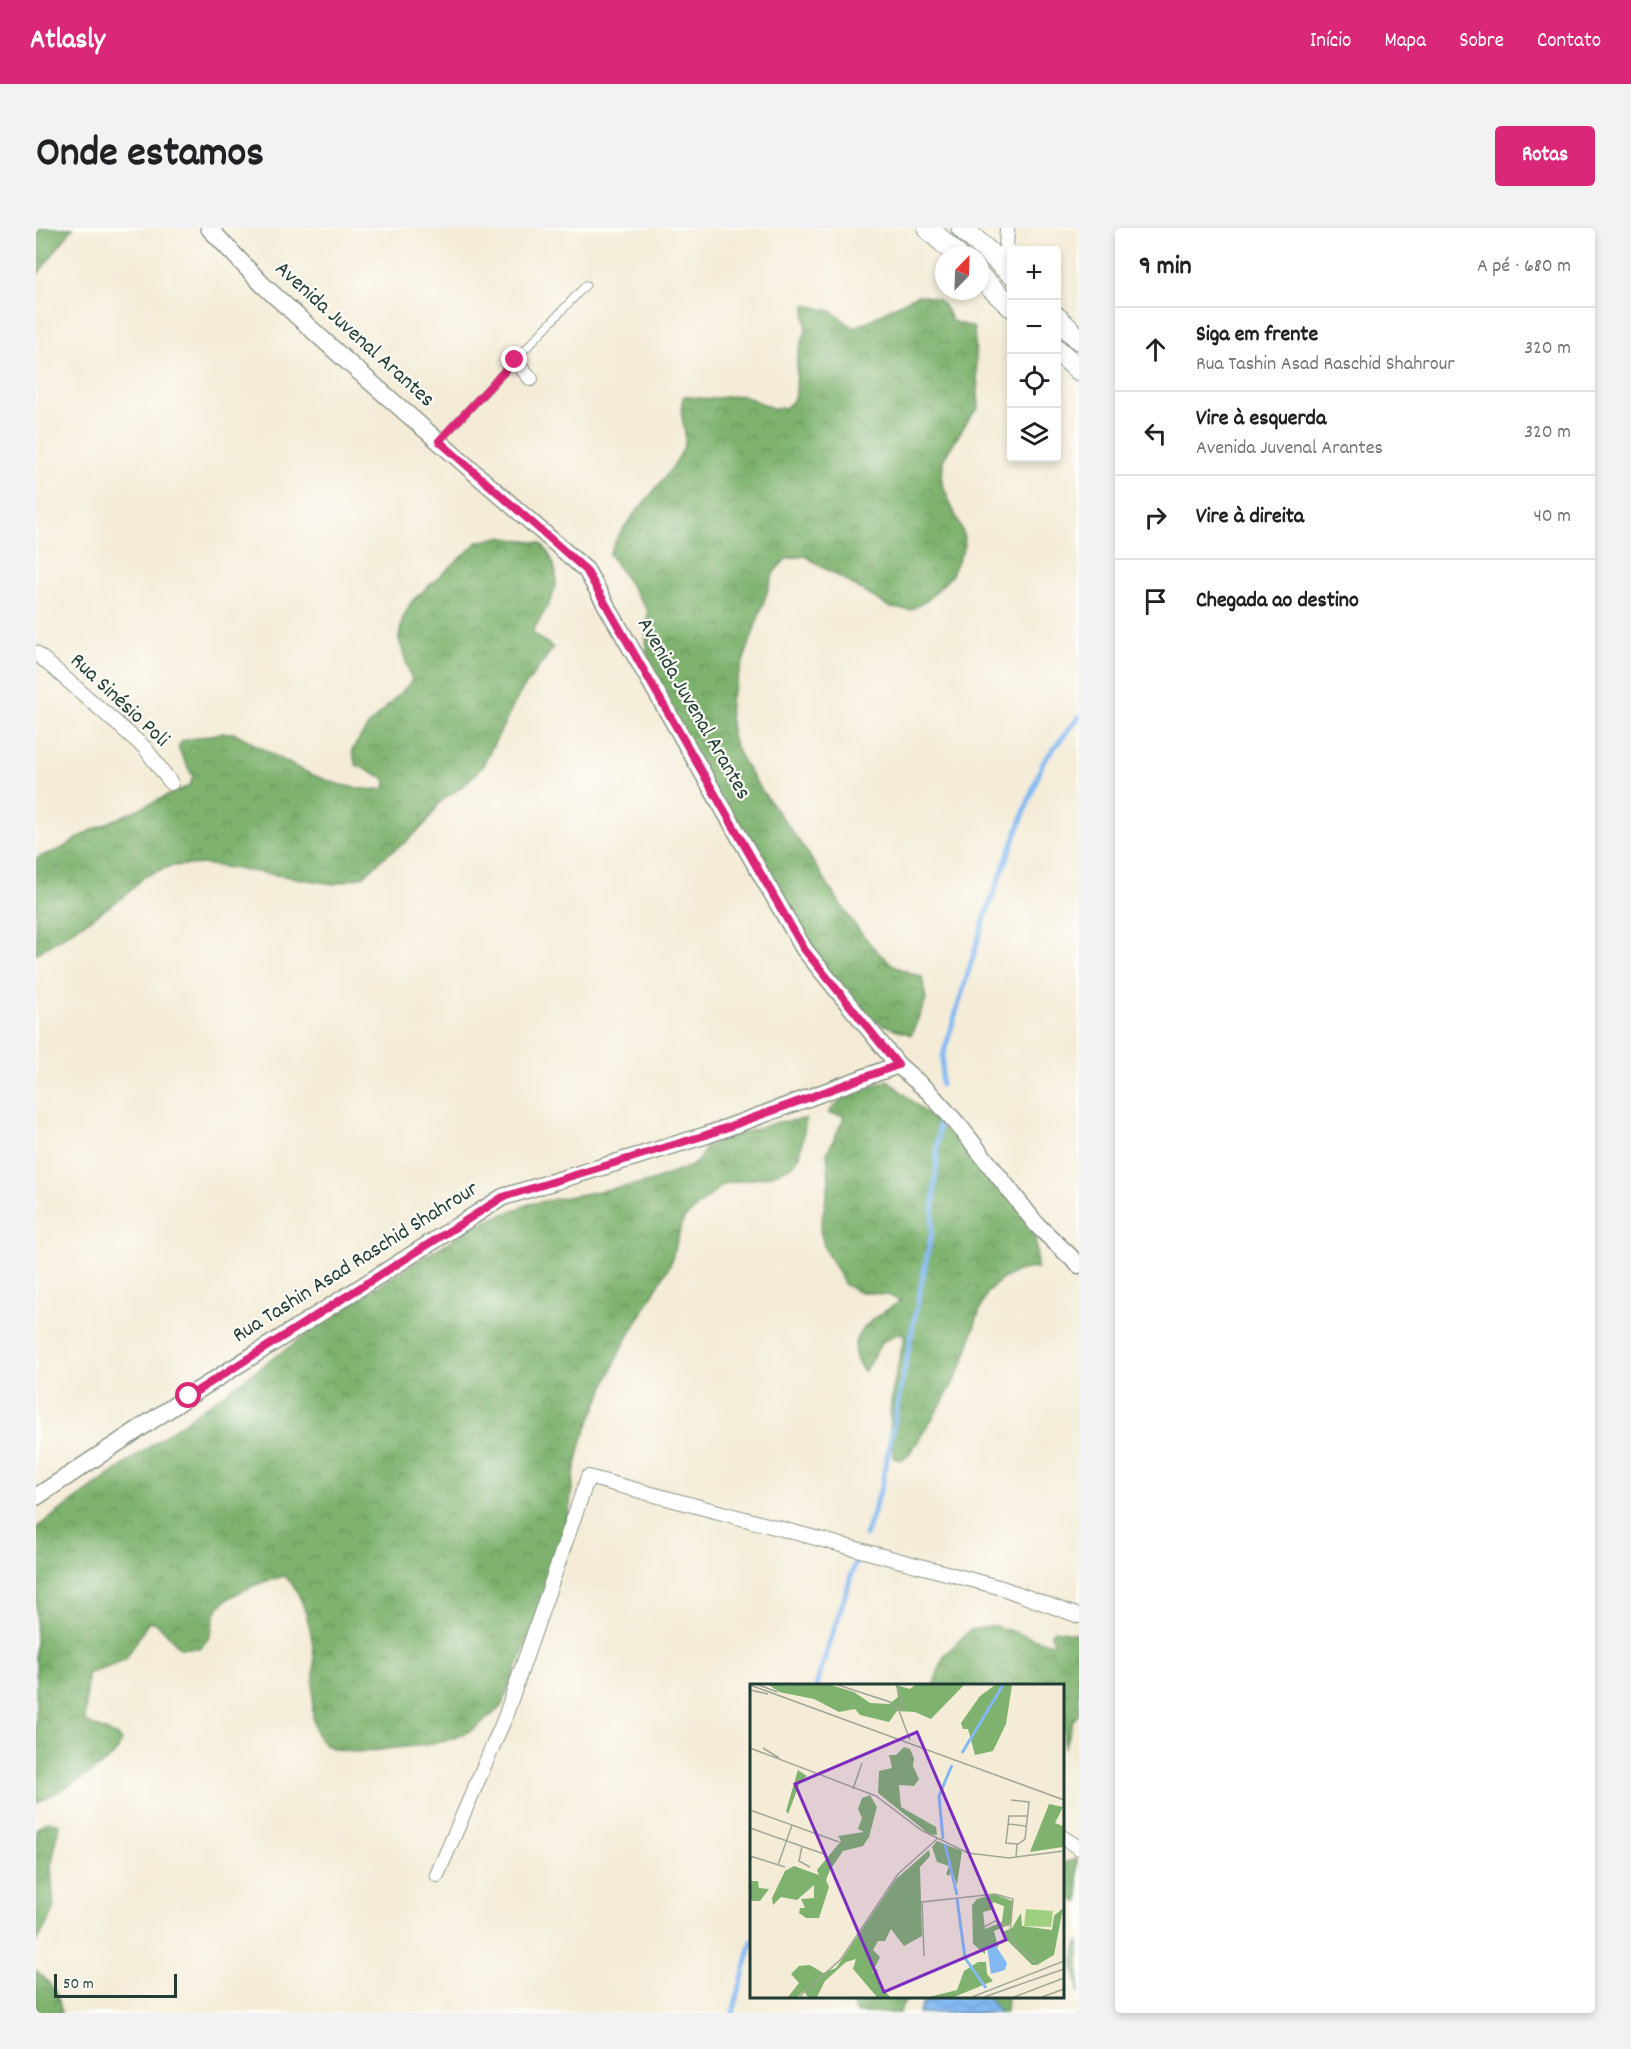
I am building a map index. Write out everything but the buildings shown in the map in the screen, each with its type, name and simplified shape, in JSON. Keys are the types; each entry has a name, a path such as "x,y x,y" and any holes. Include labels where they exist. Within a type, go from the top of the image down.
{"main road":[{"path":"928,228 947,246"},
{"path":"962,228 1007,269"},
{"path":"989,285 1007,302"},
{"path":"1061,322 1079,339"},
{"path":"1061,354 1079,370"}],"street":[{"name":"Avenida Juvenal Arantes","path":"209,228 272,293 586,570 804,949 898,1065 928,1091 960,1127 1037,1225 1079,1265"},
{"path":"1007,228 1007,246"},
{"path":"515,360 531,379"},
{"name":"Rua Sinésio Poli","path":"36,653 145,748 171,783"},
{"name":"Rua Tashin Asad Raschid Shahrour","path":"36,1497 189,1396 503,1197 706,1135 898,1065"},
{"path":"437,1875 504,1720 588,1477 1002,1588 1079,1616"},
{"path":"1064,1838 1079,1848"}],"lane":[{"path":"439,441 586,285"}],"green space":[{"path":"36,228 73,228 36,276"},
{"path":"918,295 932,297 943,304 952,321 974,328 979,408 970,417 943,460 942,483 963,533 965,546 951,576 928,600 910,610 891,608 805,556 786,559 774,572 730,700 730,711 733,740 748,770 856,926 889,962 904,971 922,977 926,1000 911,1035 871,1020 843,997 684,745 649,672 646,637 648,611 609,554 624,527 664,479 681,453 685,439 681,411 684,396 707,399 742,395 772,408 785,408 792,402 796,392 797,357 806,330 805,305 831,311 854,328"},
{"path":"499,537 541,543 550,556 555,567 555,588 532,632 553,648 520,693 482,767 463,786 440,802 426,823 407,841 383,858 364,876 334,884 204,864 171,866 145,876 126,895 36,954 36,858 61,849 88,832 189,786 193,777 178,748 182,741 221,733 235,733 287,763 325,780 344,786 383,789 386,785 385,778 356,765 352,750 368,726 412,681 399,639 402,620 411,602 478,542"},
{"path":"888,1080 955,1139 976,1165 1016,1198 1036,1230 1037,1269 1024,1270 1010,1275 988,1292 965,1358 953,1383 909,1455 902,1460 894,1458 890,1411 894,1381 905,1335 899,1333 882,1342 864,1372 854,1348 862,1329 900,1301 888,1295 856,1291 845,1285 825,1250 820,1230 829,1181 827,1153 844,1118 842,1115 829,1114 829,1111 846,1097"},
{"path":"806,1119 800,1156 792,1166 770,1176 723,1184 683,1220 670,1265 621,1349 582,1440 574,1473 564,1550 502,1705 490,1716 466,1733 427,1745 350,1752 324,1744 318,1737 313,1716 314,1656 309,1624 297,1593 285,1576 246,1589 226,1600 215,1614 210,1635 200,1648 180,1648 158,1624 149,1621 125,1660 87,1674 85,1722 117,1736 121,1742 109,1760 36,1803 36,1528 342,1309 472,1227 529,1204 649,1182 691,1166 699,1160 705,1148 721,1140 778,1122"},
{"path":"995,1626 1051,1644 1054,1642 1051,1633 1055,1630 1079,1634 1079,1714 1073,1720 1064,1748 1064,1684 934,1684 944,1656 970,1630"},
{"path":"47,1821 60,1824 51,1866 54,1911 36,1944 36,1829"},
{"path":"1077,1859 1079,1902 1071,1899 1064,1902 1064,1863"},
{"path":"1079,1943 1079,1994 1074,1961"},
{"path":"36,1970 53,1989 59,2000 61,2013 36,2013"},
{"path":"849,1998 909,1998 902,2005 900,2013 857,2013"},
{"path":"927,1998 1007,1998 1006,2013 948,2013"}],"water":[{"path":"985,1998 1000,2013 918,2013 925,2000"}],"waterway":[{"path":"941,1085 943,1055 986,914 1043,762 1079,717"},
{"path":"865,1536 881,1488 932,1231 939,1123"},
{"path":"817,1684 856,1561"},
{"path":"733,2013 750,1949"}],"route":[{"path":"189,1396 503,1197 706,1135 898,1065 804,949 586,570 439,441 515,360"}]}
